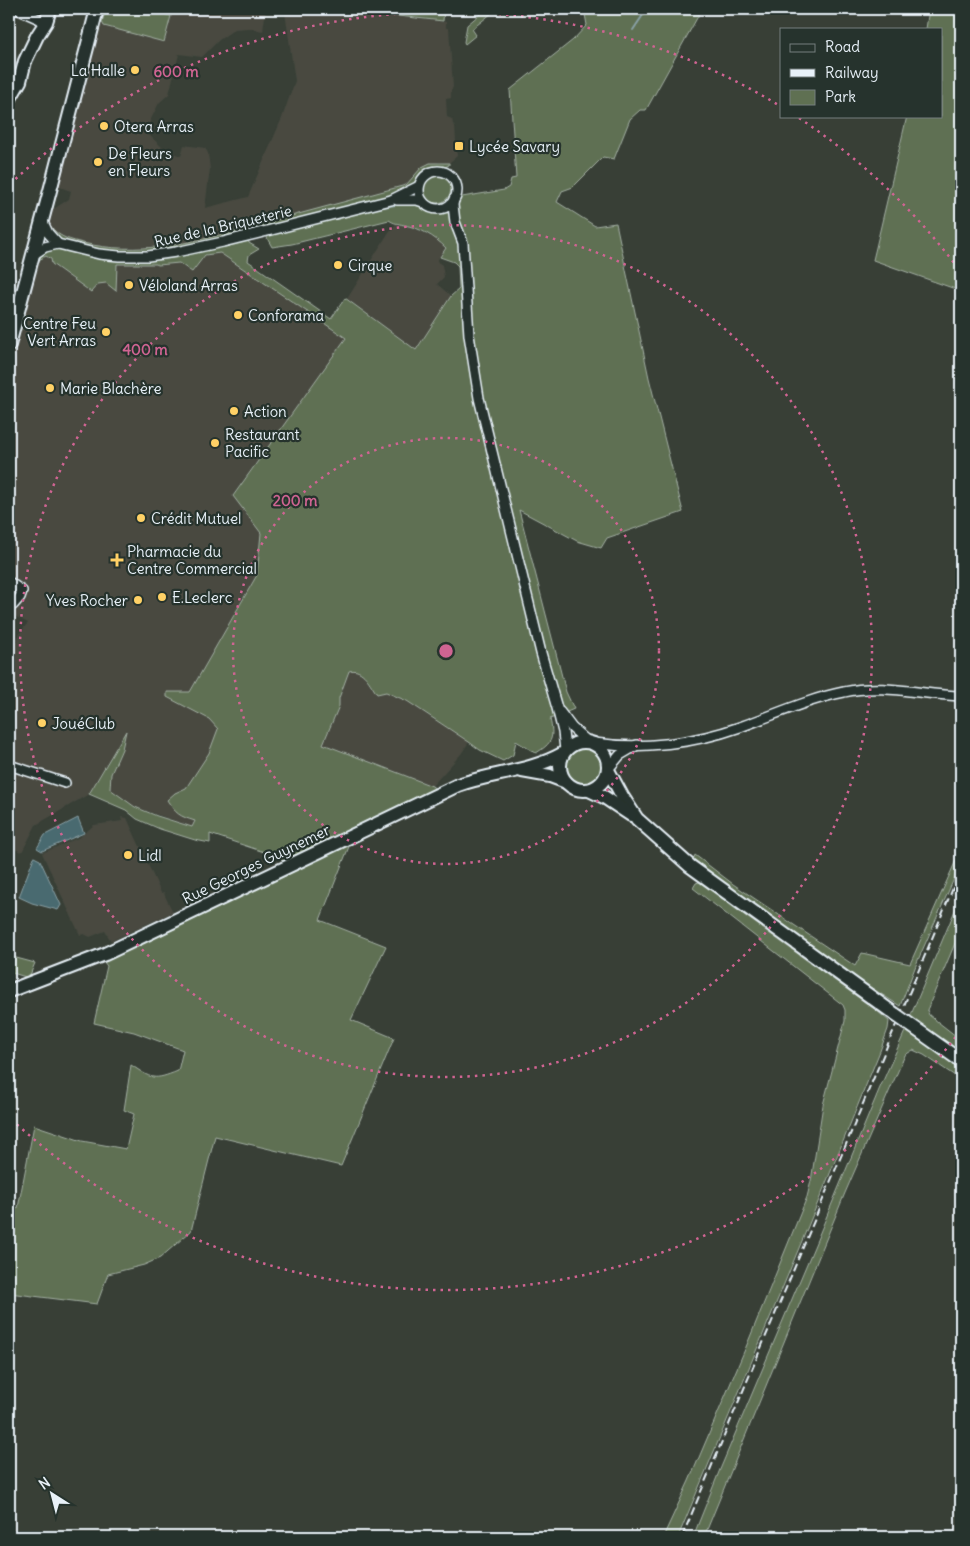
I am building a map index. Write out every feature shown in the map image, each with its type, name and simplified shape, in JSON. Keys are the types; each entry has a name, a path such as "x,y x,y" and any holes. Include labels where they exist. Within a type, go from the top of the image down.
{"street":[{"path":"17,9 46,22"},
{"path":"9,100 12,87 46,22 50,9"},
{"path":"9,320 91,9"},
{"path":"9,345 96,9"},
{"path":"454,199 449,205 441,208 429,207 423,202 419,194 422,178 429,173 437,171 445,172 452,178 456,185 454,199 455,222"},
{"name":"Rue de la Briqueterie","path":"391,200 419,186"},
{"name":"Rue de la Briqueterie","path":"58,244 111,256 156,255 223,242 391,200 409,199 423,202"},
{"path":"441,208 455,222 463,243 468,335 479,398 537,638 563,732 564,752 560,768 566,782 576,789 589,790 604,797 637,819 697,872 961,1061"},
{"path":"42,220 48,233 58,244"},
{"path":"33,255 45,246 58,244"},
{"path":"9,582 22,591 22,593 14,605 9,605"},
{"path":"564,752 575,743 638,745 699,740 820,698 845,692 875,688 961,696"},
{"path":"557,708 572,728 604,751 608,762 606,777 602,783 589,790"},
{"path":"608,769 620,755 638,745"},
{"name":"Rue Georges Guynemer","path":"9,991 105,954 458,785 537,766 564,752"},
{"path":"9,765 65,783"},
{"path":"608,769 637,819"},
{"name":"Rue Georges Guynemer","path":"517,770 550,776 566,782"}],"shaded area":[{"path":"94,9 266,9 263,31 248,28 235,29 219,40 202,57 179,54 169,94 159,103 151,119 148,134 165,150 181,156 184,145 205,148 208,153 210,169 205,208 248,197 282,118 295,81 285,12 305,9 334,9 446,22 446,28 449,28 453,87 451,98 446,99 447,117 452,119 455,126 457,156 449,163 439,162 414,175 406,185 334,206 174,246 125,249 93,245 58,235 53,231 48,222 52,210 69,199 71,191 48,183"},
{"path":"396,224 403,224 423,232 437,239 446,248 437,261 442,265 444,277 437,284 451,296 416,350 347,299"},
{"path":"220,253 347,338 233,495 261,533 257,575 190,692 231,737 192,827 135,807 110,789 111,774 122,749 125,733 89,794 36,825 22,852 9,847 9,657 21,631 28,623 9,613 9,331 28,261 39,261 46,256 51,259 52,264 91,292 98,283 106,283 116,290 117,263 158,265 179,263 192,272 205,255"},
{"path":"355,669 361,671 377,694 386,692 407,701 469,742 461,754 432,786 323,744 339,706 339,698 349,671"},
{"path":"121,817 127,818 161,893 164,892 173,912 111,941 105,931 90,937 84,934 80,935 42,853 80,837 94,825 122,821"}],"green space":[{"path":"106,9 143,9 171,16 164,42 104,26 102,22"},
{"path":"334,9 444,9 443,21"},
{"path":"486,9 497,9 472,29 476,35 465,44 467,25"},
{"path":"584,9 702,9 646,110 640,110 630,119 614,159 603,157 573,187 562,191 557,202 595,226 616,223 649,378 683,512 607,538 601,548 577,541 519,510 566,692 574,709 550,719 551,739 546,746 536,753 516,741 513,755 503,761 480,750 407,701 386,692 377,694 362,674 354,670 349,671 339,698 339,706 323,744 432,786 437,790 350,844 320,920 386,946 351,1020 394,1038 341,1166 215,1136 191,1231 160,1258 144,1265 108,1274 97,1304 9,1293 9,1207 18,1208 34,1125 82,1141 126,1149 134,1114 124,1110 131,1065 153,1077 178,1071 183,1050 134,1032 94,1023 107,966 100,957 289,866 280,858 210,834 210,843 160,829 137,819 126,810 89,794 126,731 122,749 111,774 110,789 135,807 192,827 195,821 178,814 167,800 175,793 186,788 209,753 218,729 209,719 167,697 167,692 190,692 257,575 261,533 233,496 346,338 220,253 205,255 192,272 179,263 158,265 117,264 116,291 106,283 98,284 91,292 52,264 51,259 46,256 37,261 33,255 58,244 46,228 48,222 55,231 67,239 103,247 124,248 144,248 184,243 243,229 249,243 259,249 249,255 248,261 331,319 345,298 416,350 451,296 459,289 458,266 454,262 440,257 446,248 437,240 421,230 389,220 292,244 272,247 267,238 268,232 380,205 400,202 423,202 429,207 441,208 455,221 459,215 458,202 462,197 504,190 509,187 511,179 516,178 510,90 573,40 587,25"},
{"path":"929,9 961,9 961,291 873,260 907,118 942,118 942,28 926,28"},
{"path":"430,163 449,163 449,165 443,168 431,168 421,174 410,188 379,199 262,228 256,229 254,226 406,185 422,167"},
{"path":"437,175 447,179 451,189 447,199 437,203 427,199 423,189 427,179"},
{"path":"584,746 597,752 603,765 597,778 584,784 571,778 565,765 571,752"},
{"path":"961,849 961,863 900,1006 845,971 693,860 695,855 733,884 855,966 862,953 910,964"},
{"path":"702,881 733,907 889,1021 880,1051 678,1537 663,1537 746,1347 807,1197 823,1105 845,1021 843,1005 693,888 696,883"},
{"path":"961,896 961,929 927,1010 929,1015 961,1040 961,1054 910,1017"},
{"path":"9,956 35,963 30,975 26,977 9,972"},
{"path":"906,1029 961,1067 961,1080 924,1055 913,1050 905,1055 845,1193 704,1537 693,1537 879,1090"}],"water":[{"path":"78,818 84,833 42,851 37,848 45,835"},
{"path":"34,857 40,860 61,905 58,910 32,903 19,897"}],"waterway":[{"path":"633,30 647,9"},
{"path":"377,208 401,204"},
{"path":"150,260 202,251"}],"railway":[{"path":"682,1537 961,869"}],"place":[{"name":"La Halle","path":"135,70"},
{"name":"Otera Arras","path":"104,126"},
{"name":"Lycée Savary","path":"459,146"},
{"name":"De Fleurs en Fleurs","path":"98,162"},
{"name":"Cirque","path":"338,265"},
{"name":"Véloland Arras","path":"129,285"},
{"name":"Conforama","path":"238,315"},
{"name":"Centre Feu Vert Arras","path":"106,332"},
{"name":"Marie Blachère","path":"50,388"},
{"name":"Action","path":"234,411"},
{"name":"Restaurant Pacific","path":"215,443"},
{"name":"Crédit Mutuel","path":"141,518"},
{"name":"Pharmacie du Centre Commercial","path":"117,560"},
{"name":"E.Leclerc","path":"162,597"},
{"name":"Yves Rocher","path":"138,600"},
{"name":"JouéClub","path":"42,723"},
{"name":"Lidl","path":"128,855"}]}
